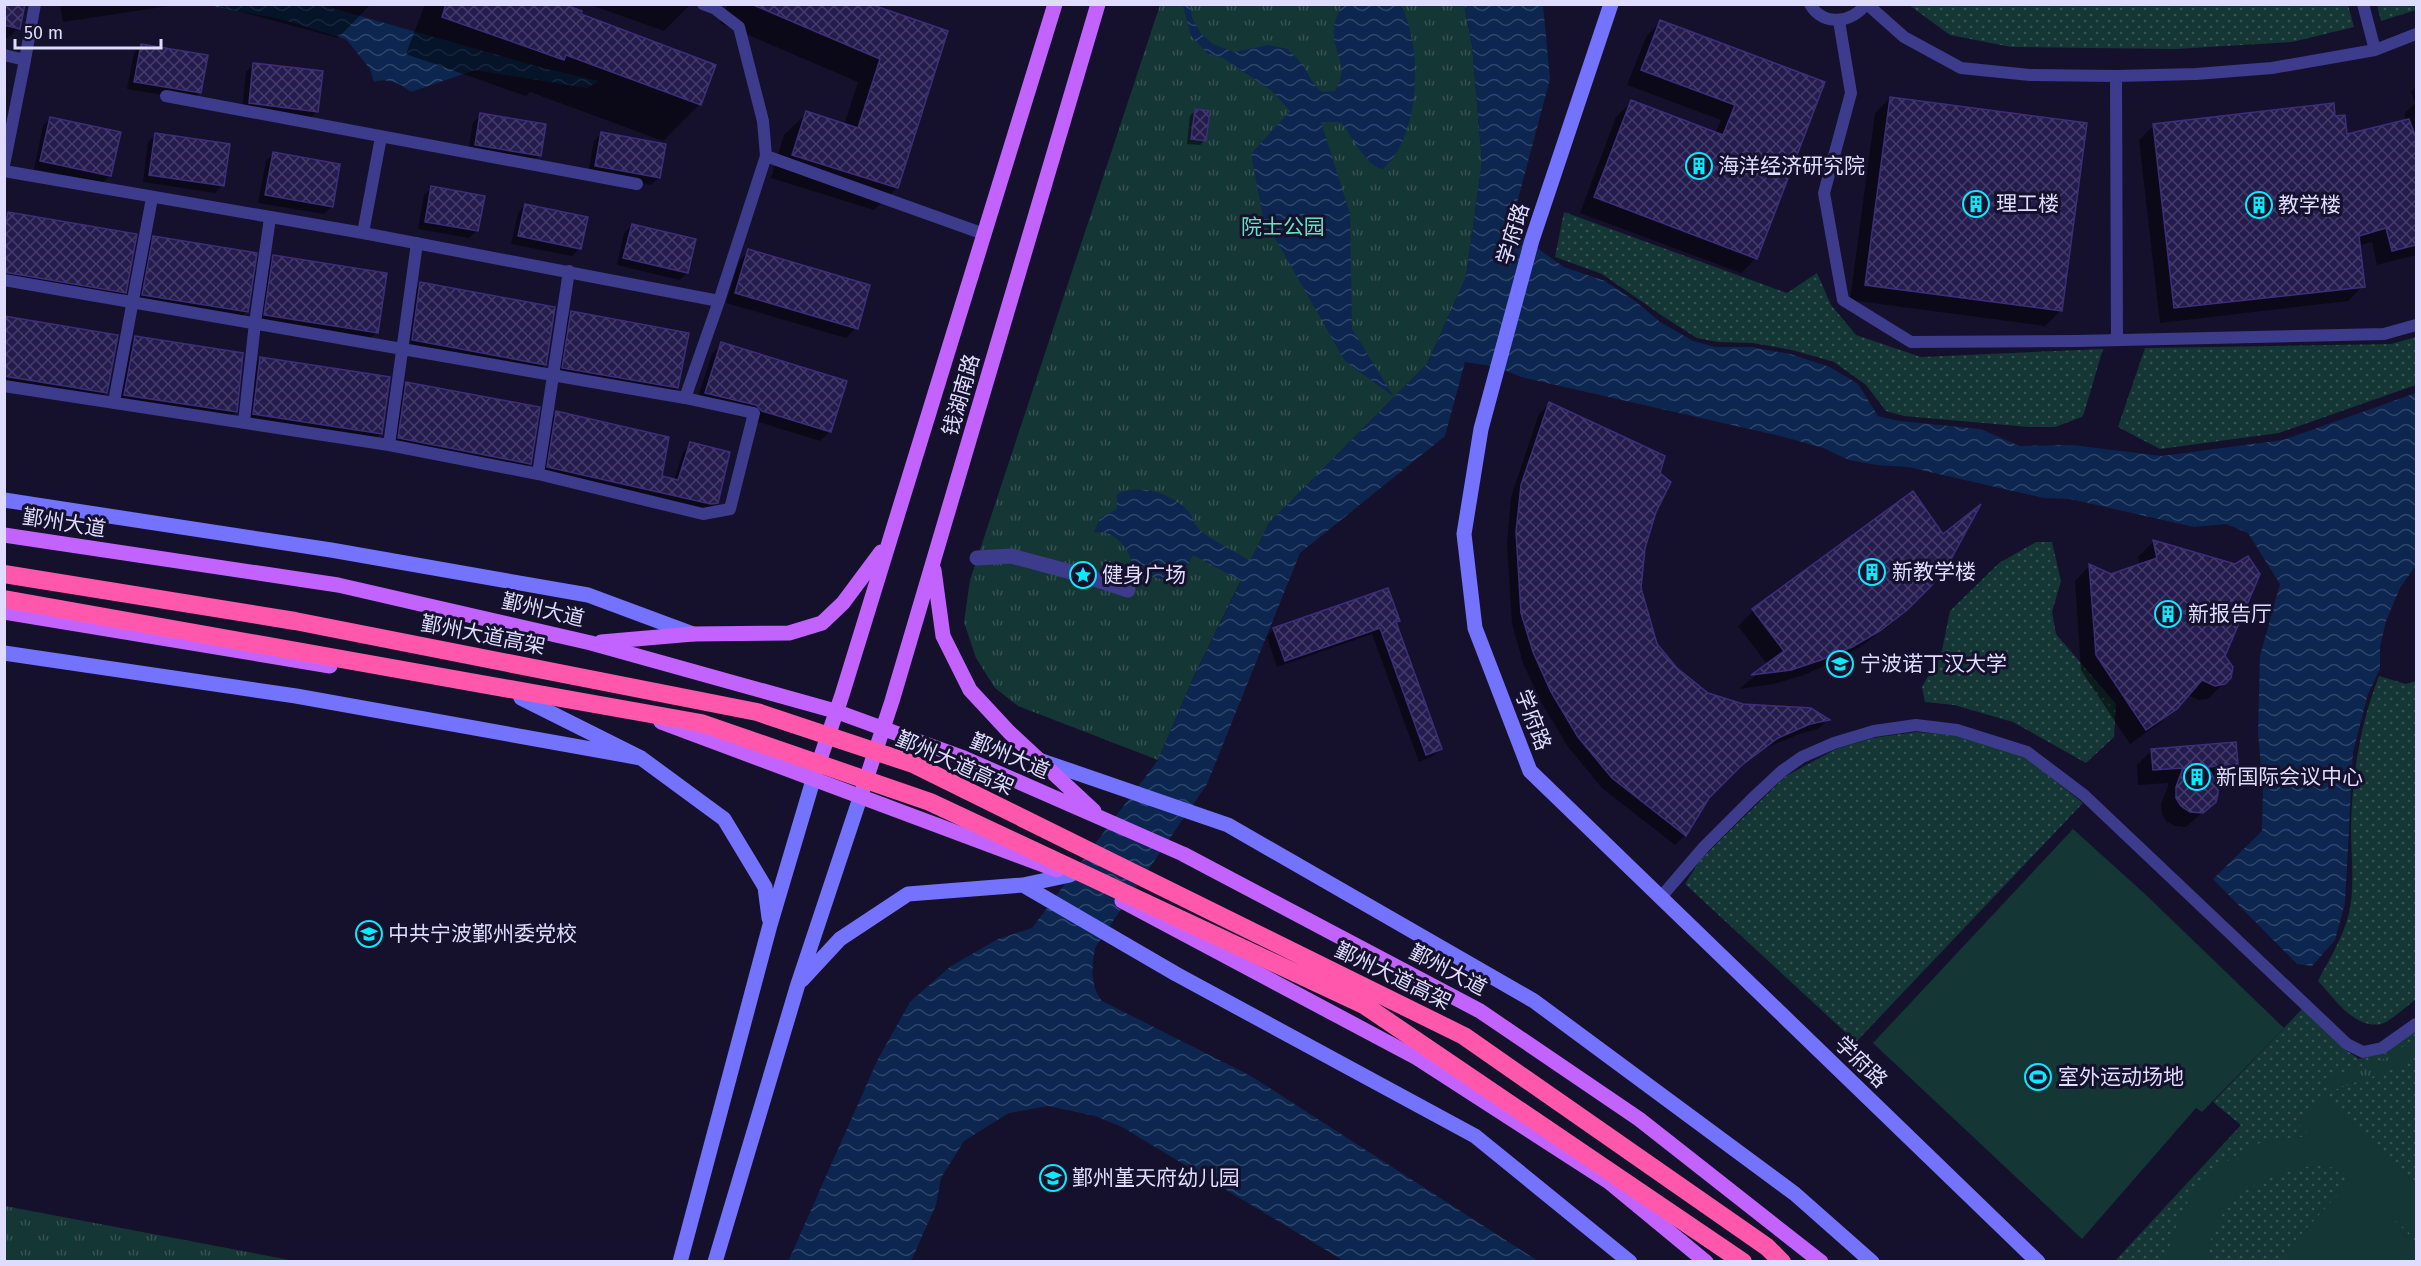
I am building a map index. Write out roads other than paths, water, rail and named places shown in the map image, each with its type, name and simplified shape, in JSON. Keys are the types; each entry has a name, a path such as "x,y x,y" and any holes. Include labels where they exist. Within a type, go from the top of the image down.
{"highway":[{"name":"鄞州大道高架","path":"4,574 295,621 757,712 913,764 1464,1036 1767,1247 1782,1262"},
{"name":"鄞州大道高架","path":"4,599 701,723 930,802 1364,1005 1743,1262"}],"main road":[{"name":"钱湖南路","path":"814,777 1055,6"},
{"name":"钱湖南路","path":"861,795 892,701 1097,7"},
{"name":"鄞州大道","path":"4,535 338,585 591,643 835,711 881,730 964,758 1183,854 1480,1011 1639,1119 1821,1262"},
{"path":"591,643 693,634 789,633 822,623 843,603 889,543"},
{"path":"933,563 943,636 970,690 1009,732 1102,819"},
{"path":"4,612 657,720 814,777 1070,875 1162,921 1417,1058 1609,1182 1706,1262"}],"street":[{"name":"学府路","path":"1611,4 1532,240 1481,429 1464,534 1475,628 1530,771 2038,1262"},
{"name":"鄞州大道","path":"4,500 331,550 588,595 693,634"},
{"path":"977,558 1011,556 1128,590"},
{"path":"4,653 296,696 641,758"},
{"path":"521,698 641,758 724,819 765,887 770,925"},
{"name":"鄞州大道","path":"1039,760 1228,825 1534,1001 1795,1194 1872,1262"},
{"path":"680,1262 770,925 814,777"},
{"path":"715,1262 798,984 861,795"},
{"path":"798,984 840,939 908,894 1023,885 1070,875"},
{"path":"1023,885 1176,974 1475,1136 1630,1262"}],"lane":[{"path":"4,165 35,4"},
{"path":"685,398 766,156 763,121 739,27 714,8 703,4"},
{"path":"1810,4 1825,18 1839,21 1860,12 1866,4 1904,37 1961,68 2030,75 2196,74 2272,68 2375,50 2416,34"},
{"path":"2363,4 2375,50"},
{"path":"1839,21 1851,93 1824,193 1843,300 1911,342 2384,334 2416,325"},
{"path":"4,55 25,60"},
{"path":"2116,76 2117,340"},
{"path":"166,96 637,184"},
{"path":"363,233 381,137"},
{"path":"766,156 984,234"},
{"path":"4,171 363,233 719,301"},
{"path":"114,402 152,198"},
{"path":"244,422 270,218"},
{"path":"389,445 417,243"},
{"path":"538,474 569,271"},
{"path":"4,280 685,398 754,413 729,509 703,514 538,474 389,445 4,386"},
{"path":"1661,897 1704,847 1752,799 1782,771 1802,757 1834,743 1874,731 1916,725 1957,730 2027,752 2084,795 2347,1044 2363,1052 2382,1048 2416,1024"}],"water":[{"path":"1464,4 1543,5 1550,79 1510,229 1564,267 1605,281 1635,301 1660,322 1693,341 1715,347 1751,347 1790,354 1830,367 1858,384 1878,416 1899,421 1980,429 2020,446 2072,445 2162,456 2283,440 2416,393 2416,565 2400,588 2386,621 2380,647 2380,669 2368,694 2353,752 2345,903 2335,940 2312,966 2297,964 2213,879 2262,831 2263,788 2258,733 2260,656 2280,584 2248,533 2226,524 2194,527 2070,499 2044,498 1908,467 1849,460 1823,448 1784,437 1521,377 1498,367 1465,362 1445,436 1300,553 1207,784 1096,946 1093,975 1095,989 1102,1001 1251,1076 1538,1261 1344,1261 1122,1127 1095,1116 1048,1106 1009,1113 964,1141 941,1178 936,1205 911,1261 788,1262 878,1059 910,1002 951,966 998,939 1032,928 1158,760 1194,676 1241,581 1193,555 1178,584 1133,571 1129,555 1123,544 1107,533 1094,532 1100,518 1117,509 1117,494 1145,490 1165,495 1189,512 1202,532 1250,561 1269,523 1427,364 1466,277 1482,162 1472,45"},
{"path":"321,5 547,69 599,81 587,88 475,70 411,92 394,82 374,82 370,69 346,39 280,19 212,6 135,6"},
{"path":"1183,5 1190,5 1192,18 1201,34 1213,44 1234,52 1269,45 1288,49 1303,65 1313,83 1322,92 1335,91 1341,74 1334,27 1341,5 1401,5 1413,44 1415,67 1411,114 1396,154 1383,169 1377,167 1365,157 1341,122 1321,122 1350,214 1352,329 1394,397 1345,361 1263,217 1251,154 1290,111 1272,91 1223,58 1208,54 1191,36"}],"place":[{"name":"海洋经济研究院","path":"1699,166"},
{"name":"理工楼","path":"1976,204"},
{"name":"教学楼","path":"2259,205"},
{"name":"新教学楼","path":"1872,572"},
{"name":"健身广场","path":"1083,575"},
{"name":"新报告厅","path":"2168,614"},
{"name":"宁波诺丁汉大学","path":"1840,664"},
{"name":"新国际会议中心","path":"2197,777"},
{"name":"中共宁波鄞州委党校","path":"369,934"},
{"name":"室外运动场地","path":"2038,1077"},
{"name":"鄞州堇天府幼儿园","path":"1053,1178"}],"park label":[{"name":"院士公园","path":"1283,227"}]}
